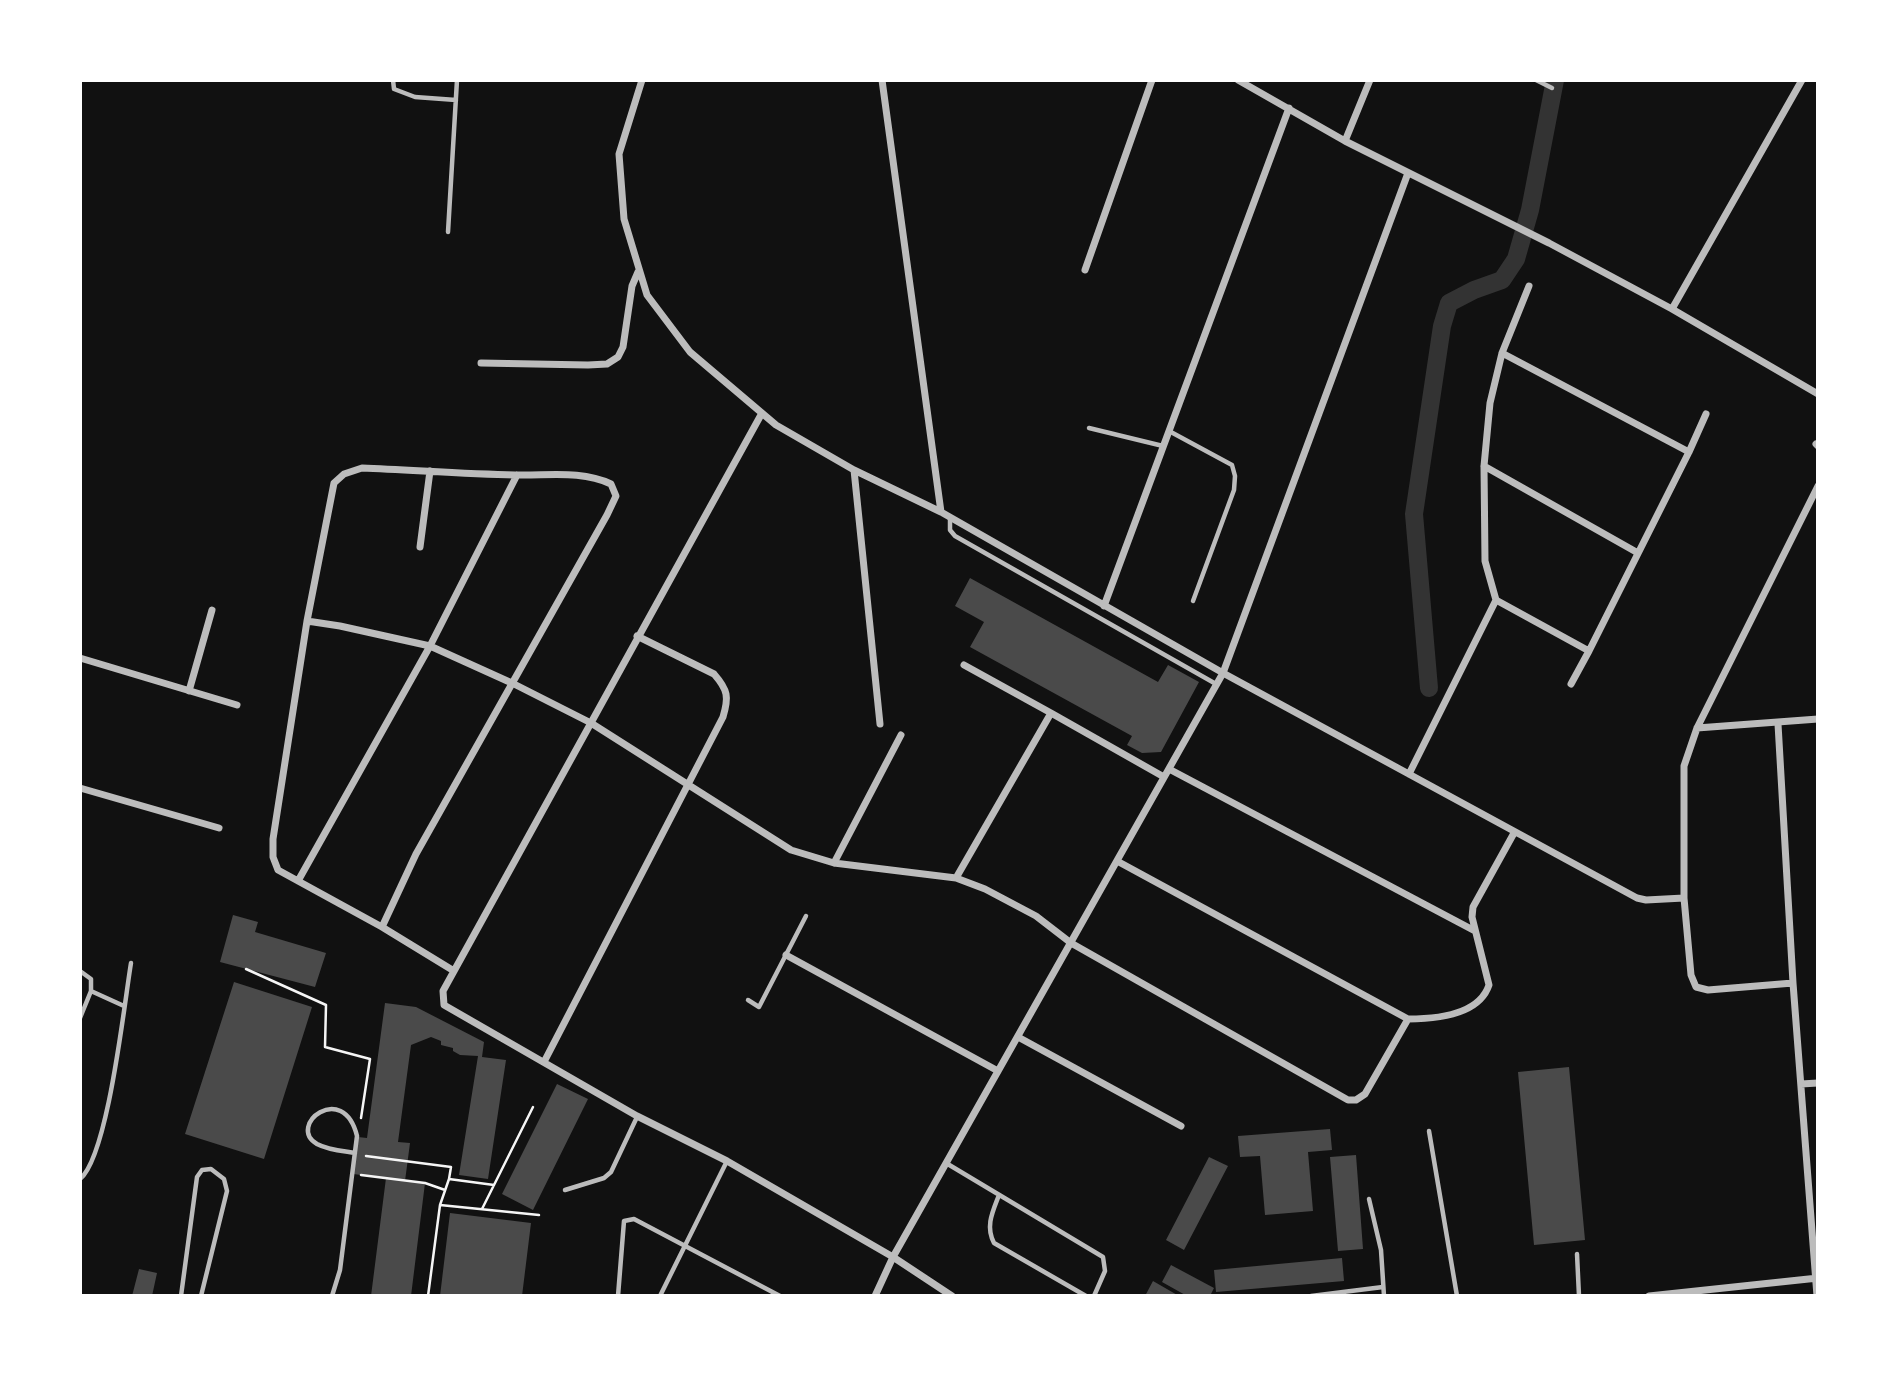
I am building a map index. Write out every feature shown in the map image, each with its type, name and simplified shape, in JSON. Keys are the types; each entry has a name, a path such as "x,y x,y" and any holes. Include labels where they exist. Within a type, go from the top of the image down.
{"street":[{"path":"642,80 619,154 624,219 638,272 647,295 690,352 776,425 854,470 941,512 1223,673 1637,898 1684,898"},
{"path":"882,80 941,512"},
{"path":"1085,270 1152,80"},
{"path":"1238,80 1345,141 1521,228 1672,309 1818,394"},
{"path":"1345,141 1370,80"},
{"path":"1672,309 1802,80"},
{"path":"1104,606 1289,108"},
{"path":"875,1296 946,1163 1223,673 1408,173"},
{"path":"481,363 588,365 607,364 618,358 623,347 632,286 638,272"},
{"path":"1409,774 1496,600 1485,561 1484,466 1490,403 1502,353 1529,286"},
{"path":"1502,353 1689,452"},
{"path":"762,413 443,991 444,1005 637,1116 727,1161 894,1257 952,1296"},
{"path":"1571,684 1706,414"},
{"path":"1484,466 1638,553"},
{"path":"382,927 416,855 607,515 616,496 611,484 596,477 569,474 517,475 362,468 344,474 334,483 307,621 273,857 278,870 382,927 454,971"},
{"path":"854,470 880,724"},
{"path":"420,547 430,471"},
{"path":"299,881 430,646 517,475"},
{"path":"1793,983 1708,990 1696,987 1691,975 1684,898 1684,766 1697,728 1817,486"},
{"path":"1496,600 1589,651"},
{"path":"189,691 212,610"},
{"path":"307,621 430,646 514,684 591,723 791,850 834,863 956,878 985,889 1026,911 1071,943 1348,1100 1356,1100 1365,1094 1408,1018"},
{"path":"544,1062 723,717 728,699 722,683 714,674 637,636"},
{"path":"80,658 237,705"},
{"path":"964,665 1164,777"},
{"path":"956,878 1051,713"},
{"path":"1697,728 1818,719"},
{"path":"1778,724 1793,983 1817,1296"},
{"path":"834,863 901,735"},
{"path":"1169,769 1475,931"},
{"path":"80,788 219,828"},
{"path":"1117,861 1408,1018 1431,1019 1457,1012 1481,1000 1486,993 1489,985 1472,918 1473,907 1514,833"},
{"path":"786,955 998,1071"},
{"path":"1018,1037 1181,1126"},
{"path":"1801,1084 1818,1083"},
{"path":"1649,1296 1817,1278"}],"lane":[{"path":"393,80 394,89 415,97 456,100"},
{"path":"448,232 457,80"},
{"path":"1536,80 1552,88"},
{"path":"1090,428 1163,446"},
{"path":"1168,431 1232,465 1235,476 1234,490 1193,601"},
{"path":"950,517 950,530 955,536 1216,684"},
{"path":"748,1000 759,1007 806,916"},
{"path":"80,1179 90,1168 100,1139 131,964"},
{"path":"80,971 90,979 91,991 80,1017"},
{"path":"91,991 124,1006"},
{"path":"332,1296 340,1270 357,1155 357,1136 354,1121 346,1114 334,1109 324,1109 315,1114 309,1123 308,1132 312,1141 357,1155"},
{"path":"565,1190 604,1178 611,1172 637,1116"},
{"path":"1429,1131 1457,1296"},
{"path":"660,1296 727,1161"},
{"path":"946,1163 1103,1257 1105,1271 1094,1296"},
{"path":"181,1296 197,1177 202,1170 211,1169 224,1179 227,1191 201,1296"},
{"path":"999,1194 989,1222 989,1234 995,1243 1086,1296"},
{"path":"1369,1199 1381,1250 1384,1296"},
{"path":"618,1296 624,1221 627,1218 634,1219 780,1296"},
{"path":"1577,1254 1579,1296"},
{"path":"1311,1296 1383,1287"}],"path":[{"path":"246,969 326,1005 325,1047 370,1059 360,1124"},
{"path":"482,1209 533,1107"},
{"path":"357,1155 451,1167 440,1205 428,1296"},
{"path":"357,1175 425,1183 445,1190"},
{"path":"449,1179 494,1185"},
{"path":"440,1205 539,1215"}],"building":[{"path":"970,578 1158,682 1168,665 1199,682 1161,752 1142,753 1127,745 1132,736 970,647 984,622 955,606"},
{"path":"233,915 258,922 255,932 326,953 315,987 220,962"},
{"path":"234,982 312,1007 264,1159 185,1134"},
{"path":"385,1003 416,1007 484,1042 482,1057 506,1060 488,1179 459,1175 478,1056 460,1055 453,1051 453,1048 441,1045 441,1041 431,1037 411,1045 398,1142 410,1143 405,1181 425,1183 411,1296 371,1296 386,1178 353,1174 358,1137 367,1138"},
{"path":"1569,1067 1585,1240 1534,1245 1518,1072"},
{"path":"557,1084 588,1099 533,1210 502,1194"},
{"path":"1330,1129 1332,1150 1308,1152 1313,1211 1265,1215 1260,1156 1240,1157 1238,1136"},
{"path":"1356,1155 1363,1249 1338,1251 1330,1157"},
{"path":"1209,1157 1228,1166 1184,1250 1166,1240"},
{"path":"450,1213 531,1223 522,1296 440,1296"},
{"path":"1342,1258 1344,1281 1216,1292 1214,1270"},
{"path":"1171,1265 1214,1288 1210,1296 1187,1296 1162,1282"},
{"path":"139,1269 157,1273 152,1296 132,1296"},
{"path":"1153,1281 1179,1296 1145,1296"}],"waterway":[{"path":"1429,688 1414,514 1442,326 1449,303 1502,280 1516,259 1530,210 1555,80"}]}
